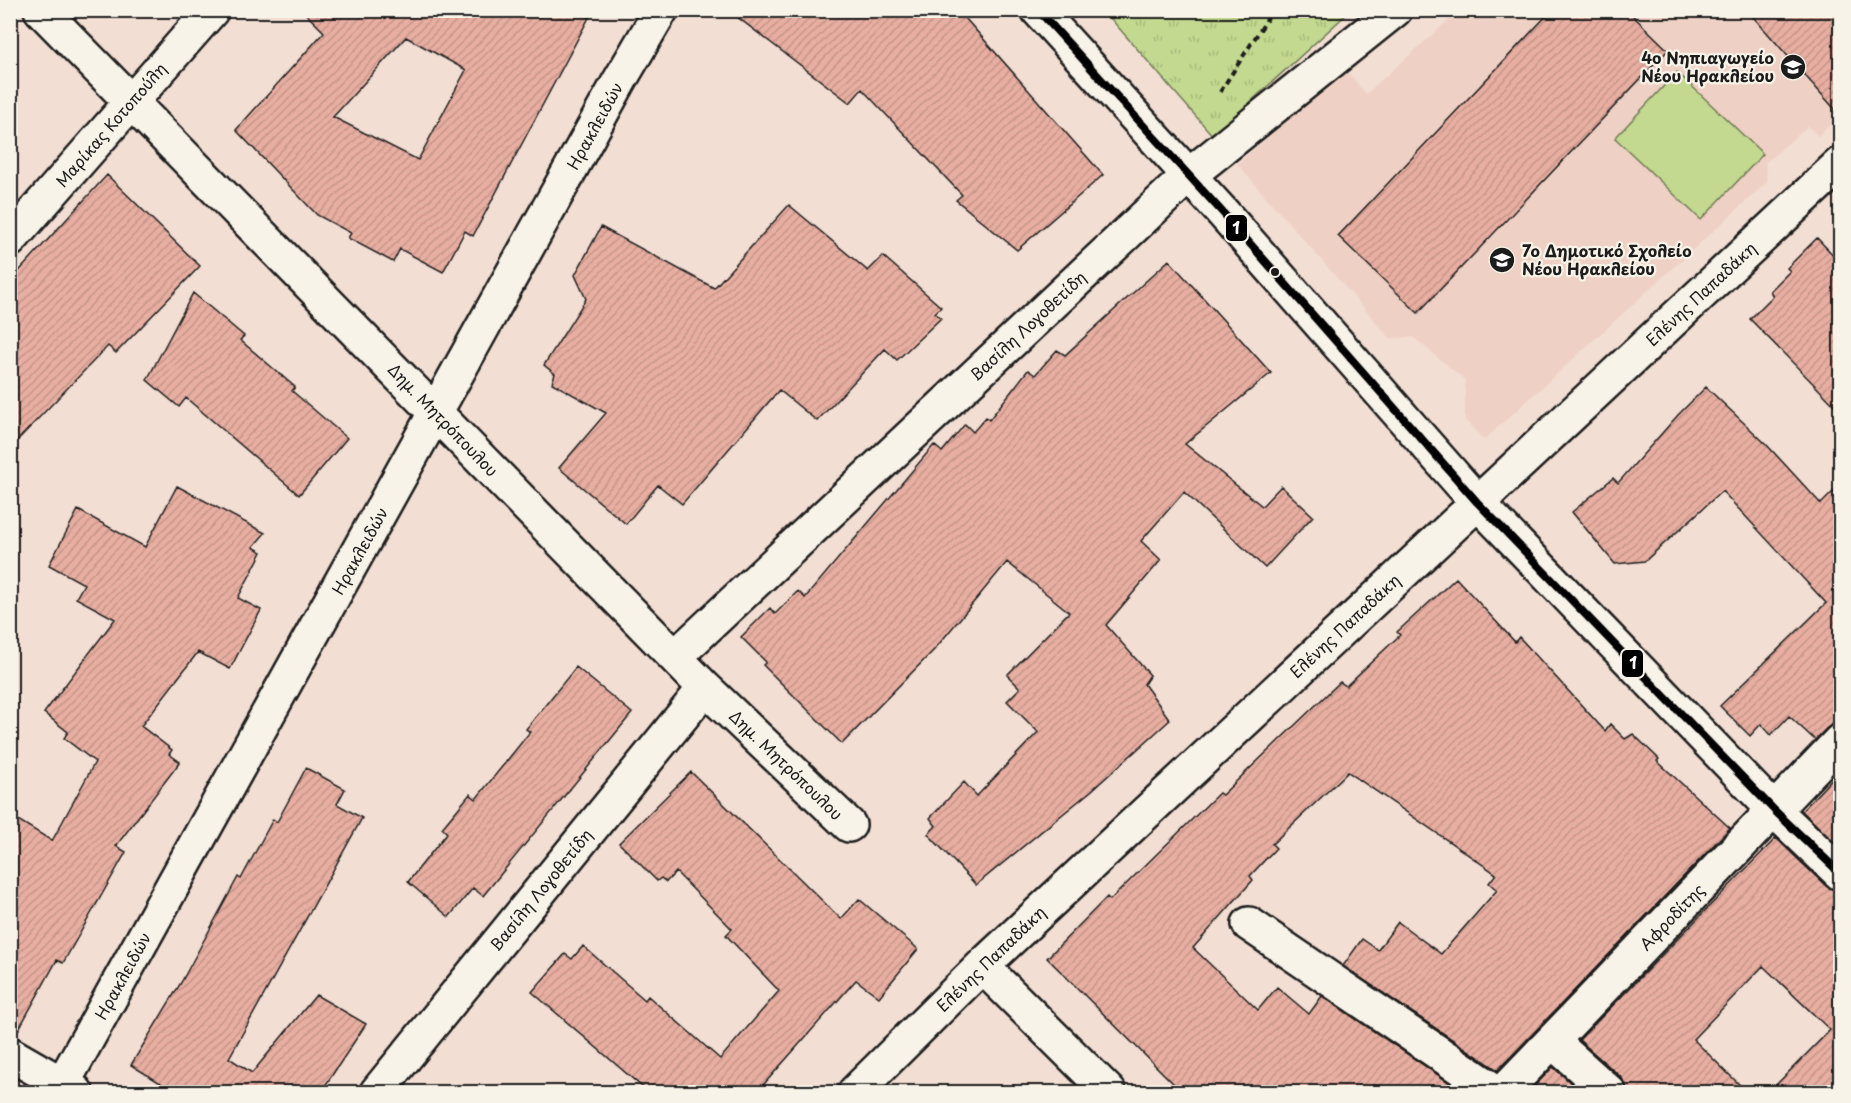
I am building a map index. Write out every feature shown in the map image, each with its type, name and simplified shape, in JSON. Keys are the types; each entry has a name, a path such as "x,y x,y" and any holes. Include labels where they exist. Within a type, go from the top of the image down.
{"street":[{"name":"Δημ. Μητρόπουλου","path":"41,10 705,688 849,825"},
{"name":"Μαρίκας Κοτοπούλη","path":"10,240 213,10"},
{"name":"Ηρακλειδών","path":"66,1090 620,80 662,10"},
{"name":"Βασίλη Λογοθετίδη","path":"675,657 1188,176 1395,10"},
{"path":"1038,11 1224,214 1477,502 1775,811 1840,873"},
{"name":"Ελένης Παπαδάκη","path":"855,1092 982,966 1840,164"},
{"name":"Βασίλη Λογοθετίδη","path":"377,1092 705,688"},
{"name":"Αφροδίτης","path":"1503,1092 1840,741"},
{"path":"1249,924 1496,1092"},
{"path":"982,966 1109,1092"},
{"path":"1552,1041 1609,1092"},
{"path":"10,1054 66,1090"}],"shaded area":[{"name":"7ο Δημοτικό Σχολείο Νέου Ηρακλείου","path":"1459,11 1840,11 1840,115 1818,136 1808,126 1765,163 1767,182 1484,440 1465,420 1465,380 1413,337 1390,338 1237,164 1345,69 1366,94"}],"green space":[{"path":"1104,11 1350,11 1213,136"},
{"path":"1677,72 1763,154 1701,220 1615,138"}],"building":[{"path":"302,10 593,10 473,236 465,231 443,272 400,249 393,262 348,238 351,233 317,215 236,130 324,32","holes":["406,37 466,70 418,160 333,117"]},
{"path":"728,10 958,10 1103,175 1017,250 956,200 962,195 862,89 850,103"},
{"path":"1552,10 1627,10 1668,50 1418,313 1338,236"},
{"path":"1747,10 1840,10 1840,115"},
{"path":"107,175 200,266 116,353 108,346 10,448 10,281"},
{"path":"789,205 868,271 883,256 941,307 935,313 941,318 897,360 885,349 817,421 779,390 682,504 658,485 626,524 559,468 606,413 552,383 555,374 544,365 586,299 575,275 601,227 714,288"},
{"path":"1817,238 1840,262 1840,411 1750,319 1773,296 1770,291 1790,271 1787,268"},
{"path":"1169,260 1271,373 1185,444 1262,506 1281,486 1313,516 1265,568 1184,492 1141,541 1161,560 1106,625 1150,675 1144,684 1170,720 1091,791 976,885 928,834 936,826 930,818 964,782 977,796 1038,732 1007,701 1020,688 1007,675 1069,612 1007,562 934,650 842,744 763,665 766,662 741,637 770,608 775,614 798,591 805,598 934,445 942,452 965,424 973,432 986,417 989,420 1028,370 1035,375 1057,350 1065,355"},
{"path":"193,293 244,336 240,340 295,387 292,391 347,438 299,495 186,398 179,407 147,380"},
{"path":"1706,387 1766,444 1821,504 1840,485 1840,723 1827,728 1815,740 1789,716 1771,735 1761,724 1750,736 1720,706 1826,603 1722,491 1645,561 1615,564 1572,512 1613,478 1618,483"},
{"path":"177,486 265,533 253,547 262,552 238,598 261,610 230,669 198,652 141,726 172,750 169,754 180,762 116,846 126,852 63,963 57,960 15,1036 10,1035 10,815 52,841 95,762 64,738 68,732 44,713 115,619 76,598 84,584 49,565 78,510 145,547"},
{"path":"1456,578 1515,642 1519,637 1605,731 1610,724 1625,739 1633,734 1659,759 1657,761 1730,828 1498,1070 1343,966 1362,939 1378,950 1398,922 1441,954 1497,890 1489,883 1496,874 1348,772 1272,844 1276,848 1250,876 1253,880 1193,948 1258,1010 1277,987 1309,1014 1322,996 1463,1092 1182,1092 1047,958 1107,897 1110,900 1219,793 1222,795 1340,682 1346,686 1400,635 1397,632"},
{"path":"576,667 632,713 483,896 473,888 449,917 408,882 447,833 442,828 470,794 476,799 530,732 526,729"},
{"path":"306,768 345,789 337,804 362,818 229,1058 252,1073 316,995 366,1024 321,1092 175,1092 131,1065 182,981 238,877 241,879 273,819 277,822"},
{"path":"1840,770 1840,848 1802,811"},
{"path":"691,772 841,919 859,899 918,949 879,997 856,980 757,1092 648,1092 532,992 565,954 572,959 583,946 645,1000 648,996 720,1059 779,991 726,935 732,929 676,872 666,882 661,878 657,881 619,843"},
{"path":"1776,838 1827,887 1840,891 1840,1092 1769,1092 1830,1030 1763,966 1693,1039 1747,1092 1627,1092 1622,1078 1579,1040"},
{"path":"1553,1067 1581,1092 1529,1092"}],"transit line":[{"name":"1","path":"1038,10 1224,214 1477,502 1775,811 1840,873"}],"place":[{"name":"4ο Νηπιαγωγείο Νέου Ηρακλείου","path":"1793,67"},
{"name":"7ο Δημοτικό Σχολείο Νέου Ηρακλείου","path":"1502,260"}]}
